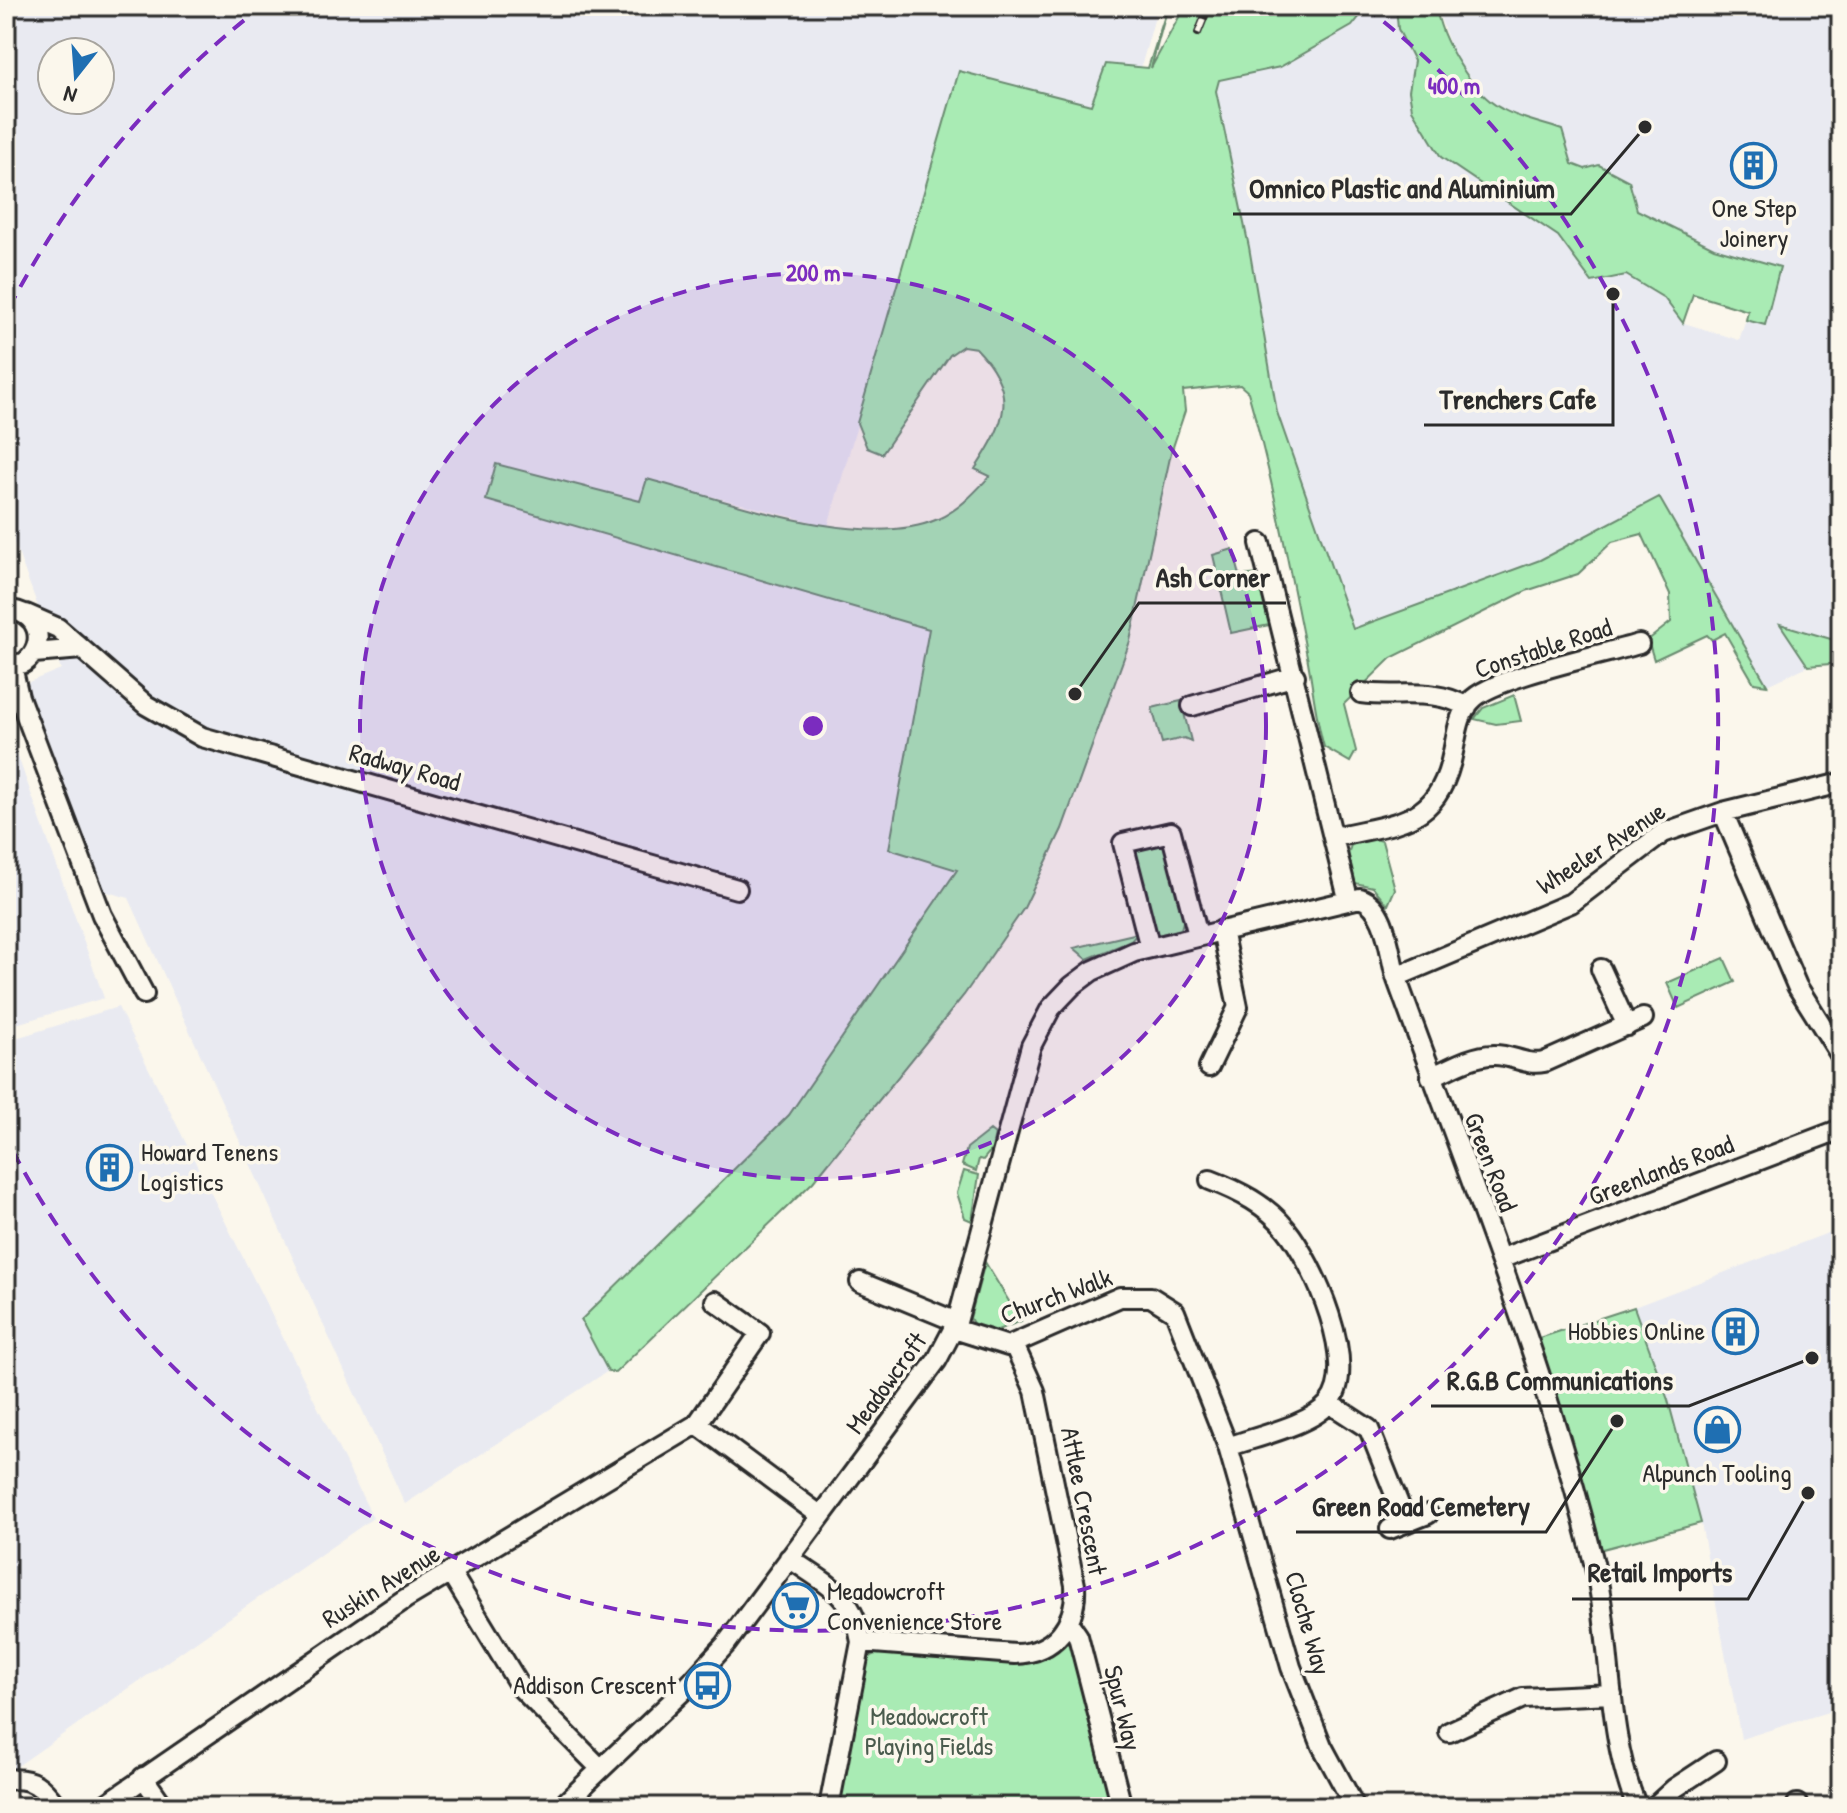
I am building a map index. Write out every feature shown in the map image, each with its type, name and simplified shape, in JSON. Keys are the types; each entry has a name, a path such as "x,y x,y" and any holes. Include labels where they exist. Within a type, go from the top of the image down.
{"street":[{"path":"1256,554 1295,676 1348,898"},
{"name":"Radway Road","path":"6,610 49,622 158,713 202,737 737,889"},
{"path":"26,614 38,634 34,653 24,663 9,666 102,915 144,994"},
{"name":"Constable Road","path":"1335,837 1406,819 1429,807 1447,778 1457,730 1467,707 1492,686 1639,644"},
{"path":"34,653 82,649"},
{"path":"1192,706 1295,676"},
{"name":"Constable Road","path":"1361,693 1394,697 1435,694 1467,707"},
{"name":"Wheeler Avenue","path":"1396,977 1552,913 1579,898 1663,833 1723,812 1841,783"},
{"path":"1723,812 1797,986 1841,1056"},
{"path":"1150,948 1123,843 1171,832 1198,935"},
{"name":"Green Road","path":"1348,898 1367,900 1376,909 1431,1077 1500,1259 1594,1563 1626,1775 1637,1807"},
{"name":"Meadowcroft","path":"568,1805 726,1644 937,1360 956,1325 1036,1034 1051,1008 1081,978 1109,962 1198,935 1348,898"},
{"path":"1209,1067 1238,1007 1222,930"},
{"path":"1431,1077 1494,1054 1533,1064 1544,1062 1635,1022 1601,969"},
{"name":"Greenlands Road","path":"1500,1259 1841,1129"},
{"path":"1210,1180 1245,1195 1274,1217 1305,1259 1324,1300 1340,1368 1338,1387 1329,1403 1303,1419 1228,1447"},
{"name":"Church Walk","path":"860,1282 1002,1346 1014,1345 1120,1297 1151,1297 1175,1312"},
{"name":"Ruskin Avenue","path":"102,1807 346,1638 697,1424 760,1333 715,1301"},
{"name":"Cloche Way","path":"1175,1312 1228,1447 1291,1667 1322,1746 1355,1807"},
{"name":"Attlee Crescent","path":"1014,1345 1035,1391 1075,1585 1076,1601 1069,1623"},
{"path":"1329,1403 1369,1429 1398,1526 1428,1514"},
{"path":"697,1424 821,1516"},
{"path":"789,1558 845,1598 853,1609 861,1642 829,1807"},
{"path":"451,1573 521,1688 539,1711 601,1769"},
{"path":"861,1642 1027,1654 1050,1645 1069,1623"},
{"name":"Spur Way","path":"1069,1623 1078,1636 1122,1807"},
{"path":"1449,1732 1523,1698 1612,1694"},
{"path":"1654,1807 1716,1761"},
{"path":"143,1777 164,1807"},
{"path":"6,1780 18,1778 38,1784 57,1807"}],"shaded area":[{"path":"6,6 1158,6 1141,67 1106,64 1092,105 959,72 828,526 647,480 641,502 496,465 487,501 929,628 889,849 957,869 789,1115 581,1320 608,1371 405,1504 129,898 100,890 24,684 61,669 6,520"},
{"path":"1368,6 1396,6 1398,29 1414,61 1409,91 1441,157 1558,236 1592,281 1626,275 1664,299 1684,323 1739,340 1746,320 1765,324 1780,267 1714,248 1637,210 1634,196 1572,164 1562,130 1505,111 1490,102 1454,57 1436,6 1841,6 1841,663 1808,666 1767,685 1659,497 1540,560 1353,629 1277,412 1249,247 1216,91 1218,80 1280,67 1352,26"},
{"path":"6,723 104,998 6,1027"},
{"path":"118,1007 373,1518 6,1774 6,1041"},
{"path":"1841,1228 1841,1708 1741,1739 1701,1523 1668,1400 1634,1307"}],"green space":[{"path":"1168,6 1151,68 1185,6 1368,6 1352,26 1280,67 1219,80 1216,91 1249,247 1277,412 1353,629 1540,560 1659,497 1767,685 1754,683 1725,633 1712,640 1707,635 1654,660 1648,640 1671,622 1670,594 1642,534 1612,542 1578,574 1526,591 1391,658 1344,704 1356,751 1350,762 1324,747 1280,523 1248,392 1240,385 1183,391 1185,411 1171,453 1130,641 1062,829 1024,908 964,995 813,1182 615,1373 608,1371 581,1320 789,1115 957,870 889,849 929,629 486,500 496,464 640,501 647,479 754,510 834,526 872,530 907,528 938,519 953,510 990,476 975,469 994,436 1003,407 1003,393 998,379 976,348 963,346 950,355 882,454 867,448 857,423 959,71 1091,105 1106,64 1148,68"},
{"path":"1396,6 1436,6 1451,49 1480,91 1502,109 1562,130 1572,164 1585,169 1599,165 1629,181 1637,210 1714,248 1780,267 1765,325 1746,320 1748,311 1693,294 1683,323 1664,298 1626,275 1592,282 1558,236 1441,157 1412,109 1409,91 1414,61 1398,29"},
{"path":"1233,549 1240,576 1259,574 1274,624 1231,633 1213,555"},
{"path":"1780,624 1841,642 1841,663 1808,666"},
{"path":"1514,695 1521,721 1496,724 1474,719 1483,708"},
{"path":"1181,701 1191,741 1184,738 1162,743 1152,708"},
{"path":"1372,838 1382,841 1395,889 1388,905 1373,887 1355,883 1348,854 1351,845"},
{"path":"1163,840 1175,865 1172,872 1181,906 1187,908 1181,929 1158,935 1147,926 1130,849"},
{"path":"1138,933 1131,941 1087,959 1074,948"},
{"path":"1724,958 1735,982 1678,1008 1667,983"},
{"path":"990,1130 995,1134 992,1149 983,1160 979,1159 976,1171 962,1165 967,1148"},
{"path":"964,1171 979,1175 972,1221 965,1218 957,1193"},
{"path":"985,1262 1021,1321 995,1331 975,1327 970,1318"},
{"path":"1634,1307 1668,1400 1701,1523 1599,1550 1536,1339"},
{"name":"Meadowcroft Playing Fields","path":"1066,1643 1073,1646 1117,1807 834,1807 867,1658 880,1651"}],"railway":[{"path":"1198,33 1209,6"}],"place":[{"name":"Omnico Plastic and Aluminium","path":"1645,127"},
{"name":"One Step Joinery","path":"1754,165"},
{"name":"Trenchers Cafe","path":"1613,294"},
{"name":"Ash Corner","path":"1075,694"},
{"name":"Howard Tenens Logistics","path":"110,1167"},
{"name":"Hobbies Online","path":"1736,1331"},
{"name":"R.G.B Communications","path":"1812,1358"},
{"name":"Green Road Cemetery","path":"1617,1421"},
{"name":"Alpunch Tooling","path":"1717,1430"},
{"name":"Retail Imports","path":"1808,1493"},
{"name":"Meadowcroft Convenience Store","path":"796,1606"},
{"name":"Addison Crescent","path":"707,1685"}]}
